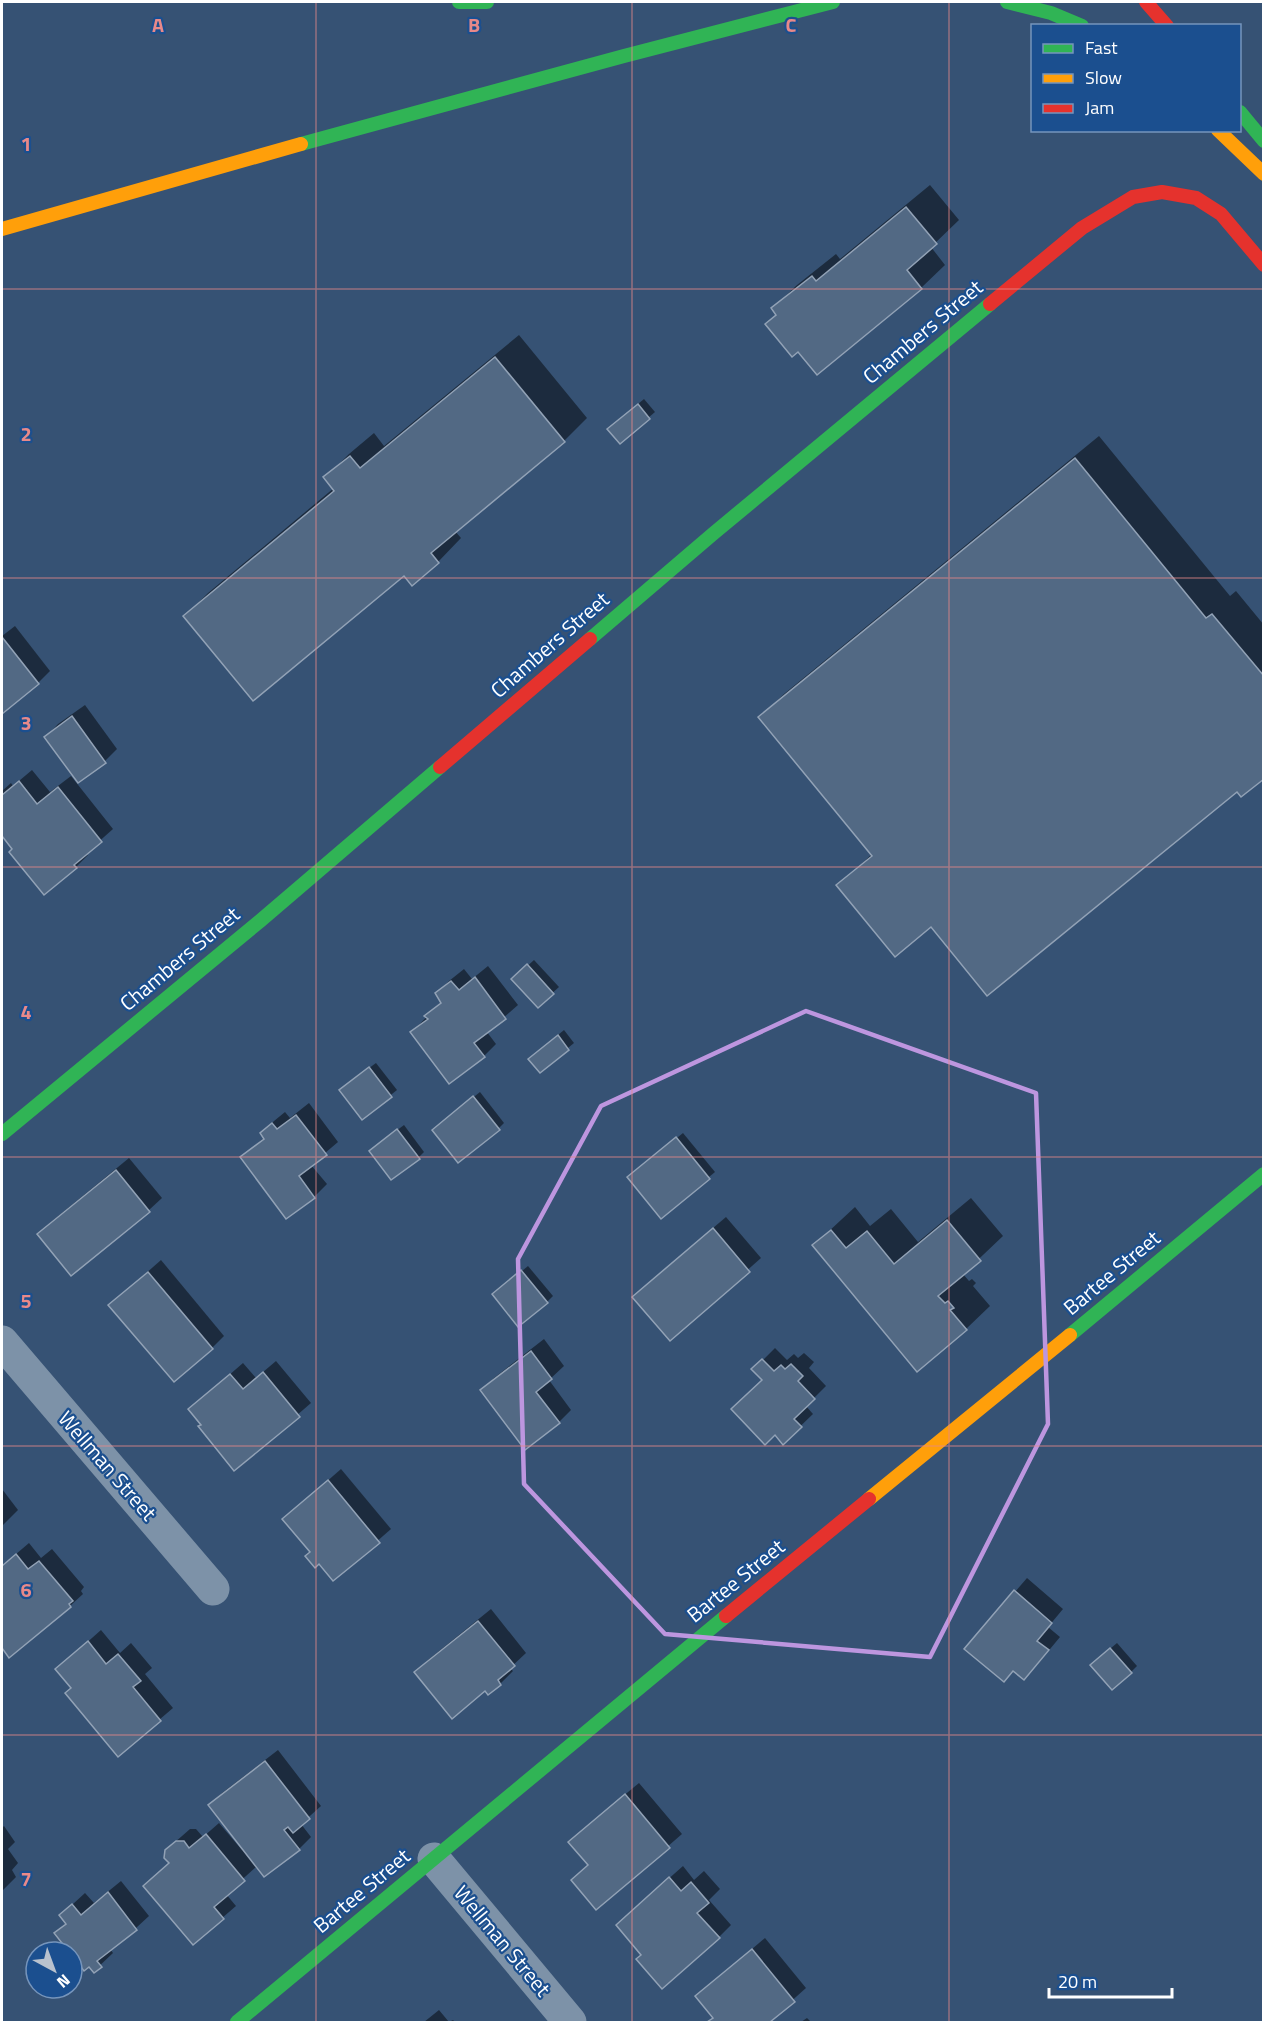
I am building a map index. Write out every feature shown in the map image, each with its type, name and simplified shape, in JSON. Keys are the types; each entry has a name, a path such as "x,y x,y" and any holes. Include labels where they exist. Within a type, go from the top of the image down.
{"main road":[{"path":"459,2 487,2"},
{"path":"2,229 441,105 711,32 833,2"},
{"path":"1007,2 1051,13 1077,24"},
{"path":"1146,2 1165,24"},
{"path":"1241,114 1263,141"},
{"path":"1220,132 1263,174"},
{"name":"Chambers Street","path":"2,1134 260,921 714,532 1082,228 1133,197 1162,192 1196,198 1221,214 1263,264"},
{"name":"Bartee Street","path":"237,2022 679,1654 1263,1174"}],"street":[{"name":"Wellman Street","path":"2,1342 213,1589"},
{"name":"Wellman Street","path":"434,1859 570,2022"}],"highlighted area":[{"path":"806,1011 1036,1093 1048,1424 930,1657 665,1634 524,1484 518,1259 601,1106"}],"building":[{"path":"906,207 937,244 907,270 922,289 817,375 798,352 792,357 765,324 776,315 771,308 812,276 816,281"},
{"path":"495,357 565,442 431,553 439,563 412,586 404,576 253,701 183,616 334,491 323,477 350,456 360,468"},
{"path":"638,404 650,419 620,444 607,429"},
{"path":"1075,458 1206,618 1212,614 1264,676 1264,779 1241,797 1237,792 987,996 931,927 895,957 836,885 872,856 758,717"},
{"path":"2,637 39,684 2,714"},
{"path":"72,716 106,763 78,783 44,737"},
{"path":"19,781 37,804 58,787 102,842 74,865 77,868 44,895 9,852 12,849 2,836 2,795"},
{"path":"527,964 554,994 538,1008 511,979"},
{"path":"475,977 506,1019 474,1043 485,1057 449,1084 410,1032 428,1019 424,1016 441,1003 435,993 451,981 459,990"},
{"path":"558,1035 569,1050 540,1073 528,1059"},
{"path":"369,1067 392,1097 362,1120 339,1090"},
{"path":"473,1096 500,1130 458,1163 432,1130"},
{"path":"296,1115 327,1155 299,1176 315,1198 286,1219 240,1157 264,1139 260,1133 272,1123 277,1129"},
{"path":"397,1129 420,1159 391,1180 369,1151"},
{"path":"676,1137 710,1179 661,1219 627,1177"},
{"path":"116,1170 150,1212 71,1276 37,1234"},
{"path":"947,1220 981,1261 938,1296 945,1303 948,1301 954,1308 950,1310 967,1330 917,1372 812,1245 831,1230 846,1248 867,1231 894,1264"},
{"path":"713,1228 750,1272 670,1341 632,1297"},
{"path":"521,1270 548,1303 518,1327 492,1294"},
{"path":"148,1272 213,1349 174,1382 108,1305"},
{"path":"531,1351 552,1379 536,1392 560,1423 525,1450 480,1390"},
{"path":"762,1359 774,1371 781,1365 785,1369 791,1364 803,1376 798,1381 815,1399 794,1419 802,1427 783,1445 775,1435 765,1445 731,1409 762,1380 751,1369"},
{"path":"263,1372 300,1417 234,1471 198,1426 201,1425 188,1409 230,1374 243,1389"},
{"path":"328,1480 380,1543 333,1581 319,1564 315,1568 305,1556 310,1552 282,1519"},
{"path":"16,1554 28,1569 39,1561 73,1601 69,1604 71,1607 9,1658 2,1648 2,1566"},
{"path":"1014,1590 1052,1623 1037,1641 1049,1650 1024,1680 1013,1671 1004,1682 964,1649"},
{"path":"478,1621 515,1666 498,1680 501,1685 488,1695 485,1691 452,1719 414,1672"},
{"path":"88,1641 106,1664 118,1654 141,1681 133,1687 161,1721 118,1757 65,1693 71,1688 55,1669"},
{"path":"1110,1648 1132,1673 1112,1690 1090,1665"},
{"path":"265,1761 310,1819 293,1833 288,1827 284,1830 300,1850 264,1877 208,1805"},
{"path":"625,1794 670,1848 596,1910 571,1880 588,1865 568,1842"},
{"path":"206,1834 245,1881 214,1907 224,1919 193,1945 143,1886 169,1863 164,1858 165,1850 176,1841 184,1841 189,1848"},
{"path":"669,1877 681,1891 691,1882 709,1903 697,1913 720,1938 662,1989 636,1959 641,1955 616,1925"},
{"path":"108,1892 137,1930 97,1961 102,1967 94,1973 89,1967 84,1971 84,1940 60,1940 54,1933 66,1924 59,1915 72,1904 81,1915"},
{"path":"752,1949 795,2002 770,2022 707,2022 713,2018 695,1996"}],"traffic: fast":[{"path":"459,2 487,2"},
{"path":"301,144 833,2"},
{"path":"1007,2 1051,13 1077,24"},
{"path":"1241,113 1264,141"},
{"path":"590,639 990,304"},
{"path":"2,1134 260,921 440,767"},
{"path":"1070,1335 1264,1174"},
{"path":"237,2022 726,1616"}],"traffic: slow":[{"path":"1220,132 1264,174"},
{"path":"2,229 301,144"},
{"path":"869,1499 1070,1335"}],"traffic: jam":[{"path":"1146,2 1165,24"},
{"path":"990,304 1082,228 1133,197 1162,192 1196,198 1221,214 1264,265"},
{"path":"440,767 590,639"},
{"path":"726,1616 869,1499"}]}
